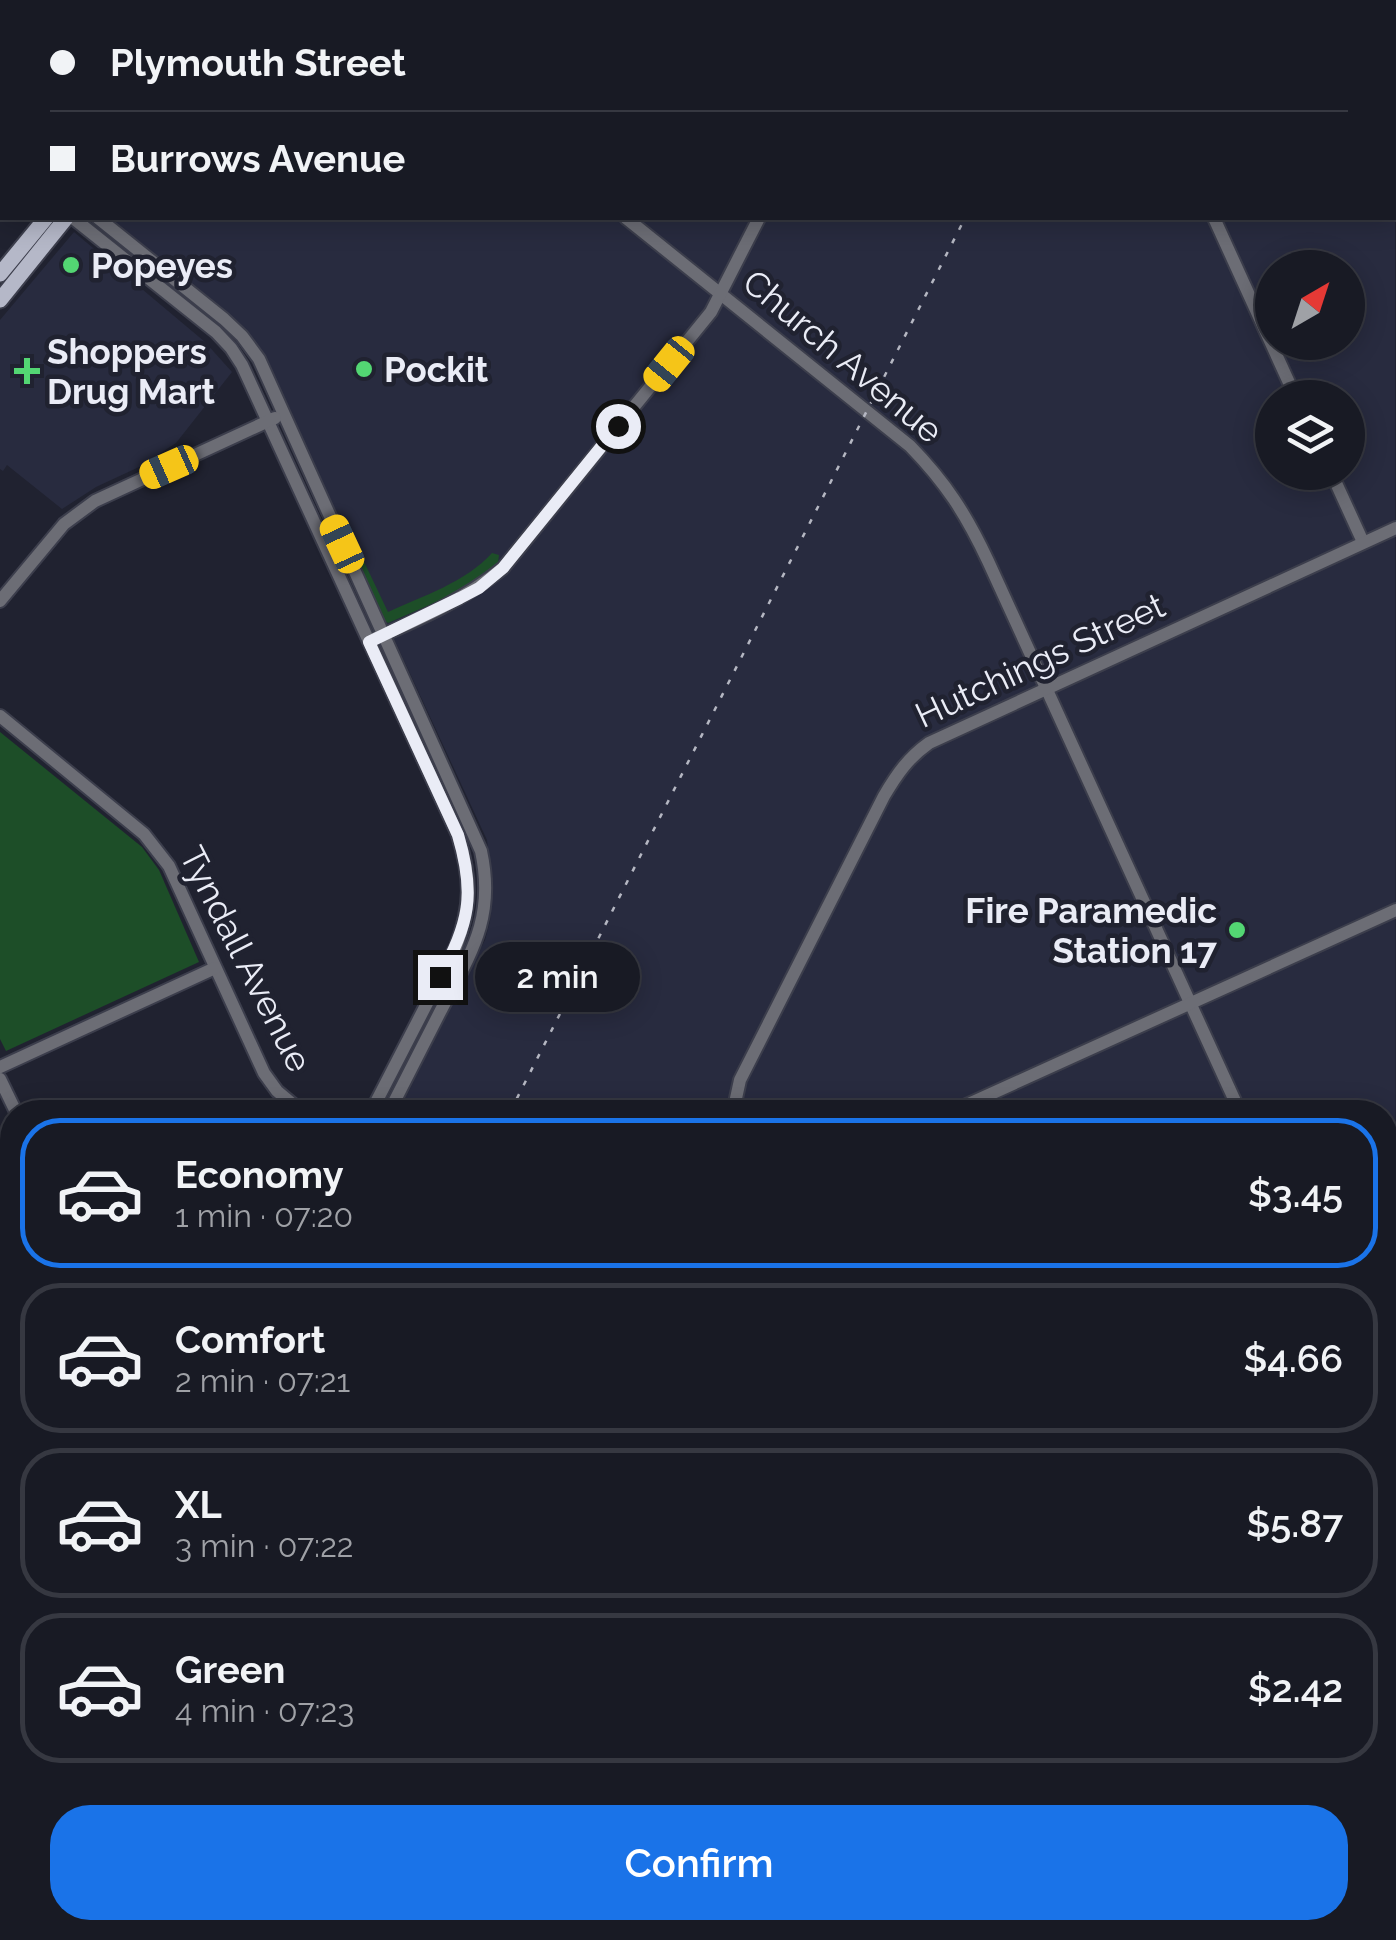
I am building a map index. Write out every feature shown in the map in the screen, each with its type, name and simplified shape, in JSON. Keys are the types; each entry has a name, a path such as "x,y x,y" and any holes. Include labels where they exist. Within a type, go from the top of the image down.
{"main road":[{"path":"0,274 44,220"},
{"path":"0,300 68,220"}],"street":[{"path":"73,220 216,332 242,365 458,835 469,876 464,927 377,1100"},
{"path":"100,220 242,336 259,359 481,851 486,883 484,914 475,946 394,1100"},
{"name":"Church Avenue","path":"628,220 910,446 932,468 968,518 1234,1100"},
{"path":"369,642 479,588 503,568 710,312 758,220"},
{"path":"1215,220 1288,380"},
{"path":"174,299 184,287"},
{"path":"0,602 73,516 95,501 283,414"},
{"path":"1339,490 1363,542"},
{"name":"Hutchings Street","path":"736,1100 740,1080 897,774 911,756 929,743 1396,528"},
{"name":"Tyndall Avenue","path":"0,716 152,842 168,866 264,1073 287,1100"},
{"path":"977,1100 1396,910"},
{"path":"0,1067 215,968"}],"shaded area":[{"path":"107,220 1395,220 1396,1100 404,1100 485,940 493,888 487,840 264,358"},
{"path":"74,232 205,342 232,372 176,443 62,509 7,465 3,471 0,469 0,320"}],"green space":[{"path":"357,547 388,612 457,580 492,553 499,555 498,563 457,593 388,623 380,617 351,549"},
{"path":"0,732 142,847 159,870 199,962 6,1051 0,1039"}],"railway":[{"path":"516,1100 964,220"}],"place":[{"name":"Popeyes","path":"71,265"},
{"name":"Pockit","path":"364,369"},
{"name":"Shoppers Drug Mart","path":"27,371"},
{"name":"Fire Paramedic Station 17","path":"1237,930"}],"route":[{"path":"440,977 464,927 470,893 466,860 369,642 479,588 503,568 618,426"}]}
